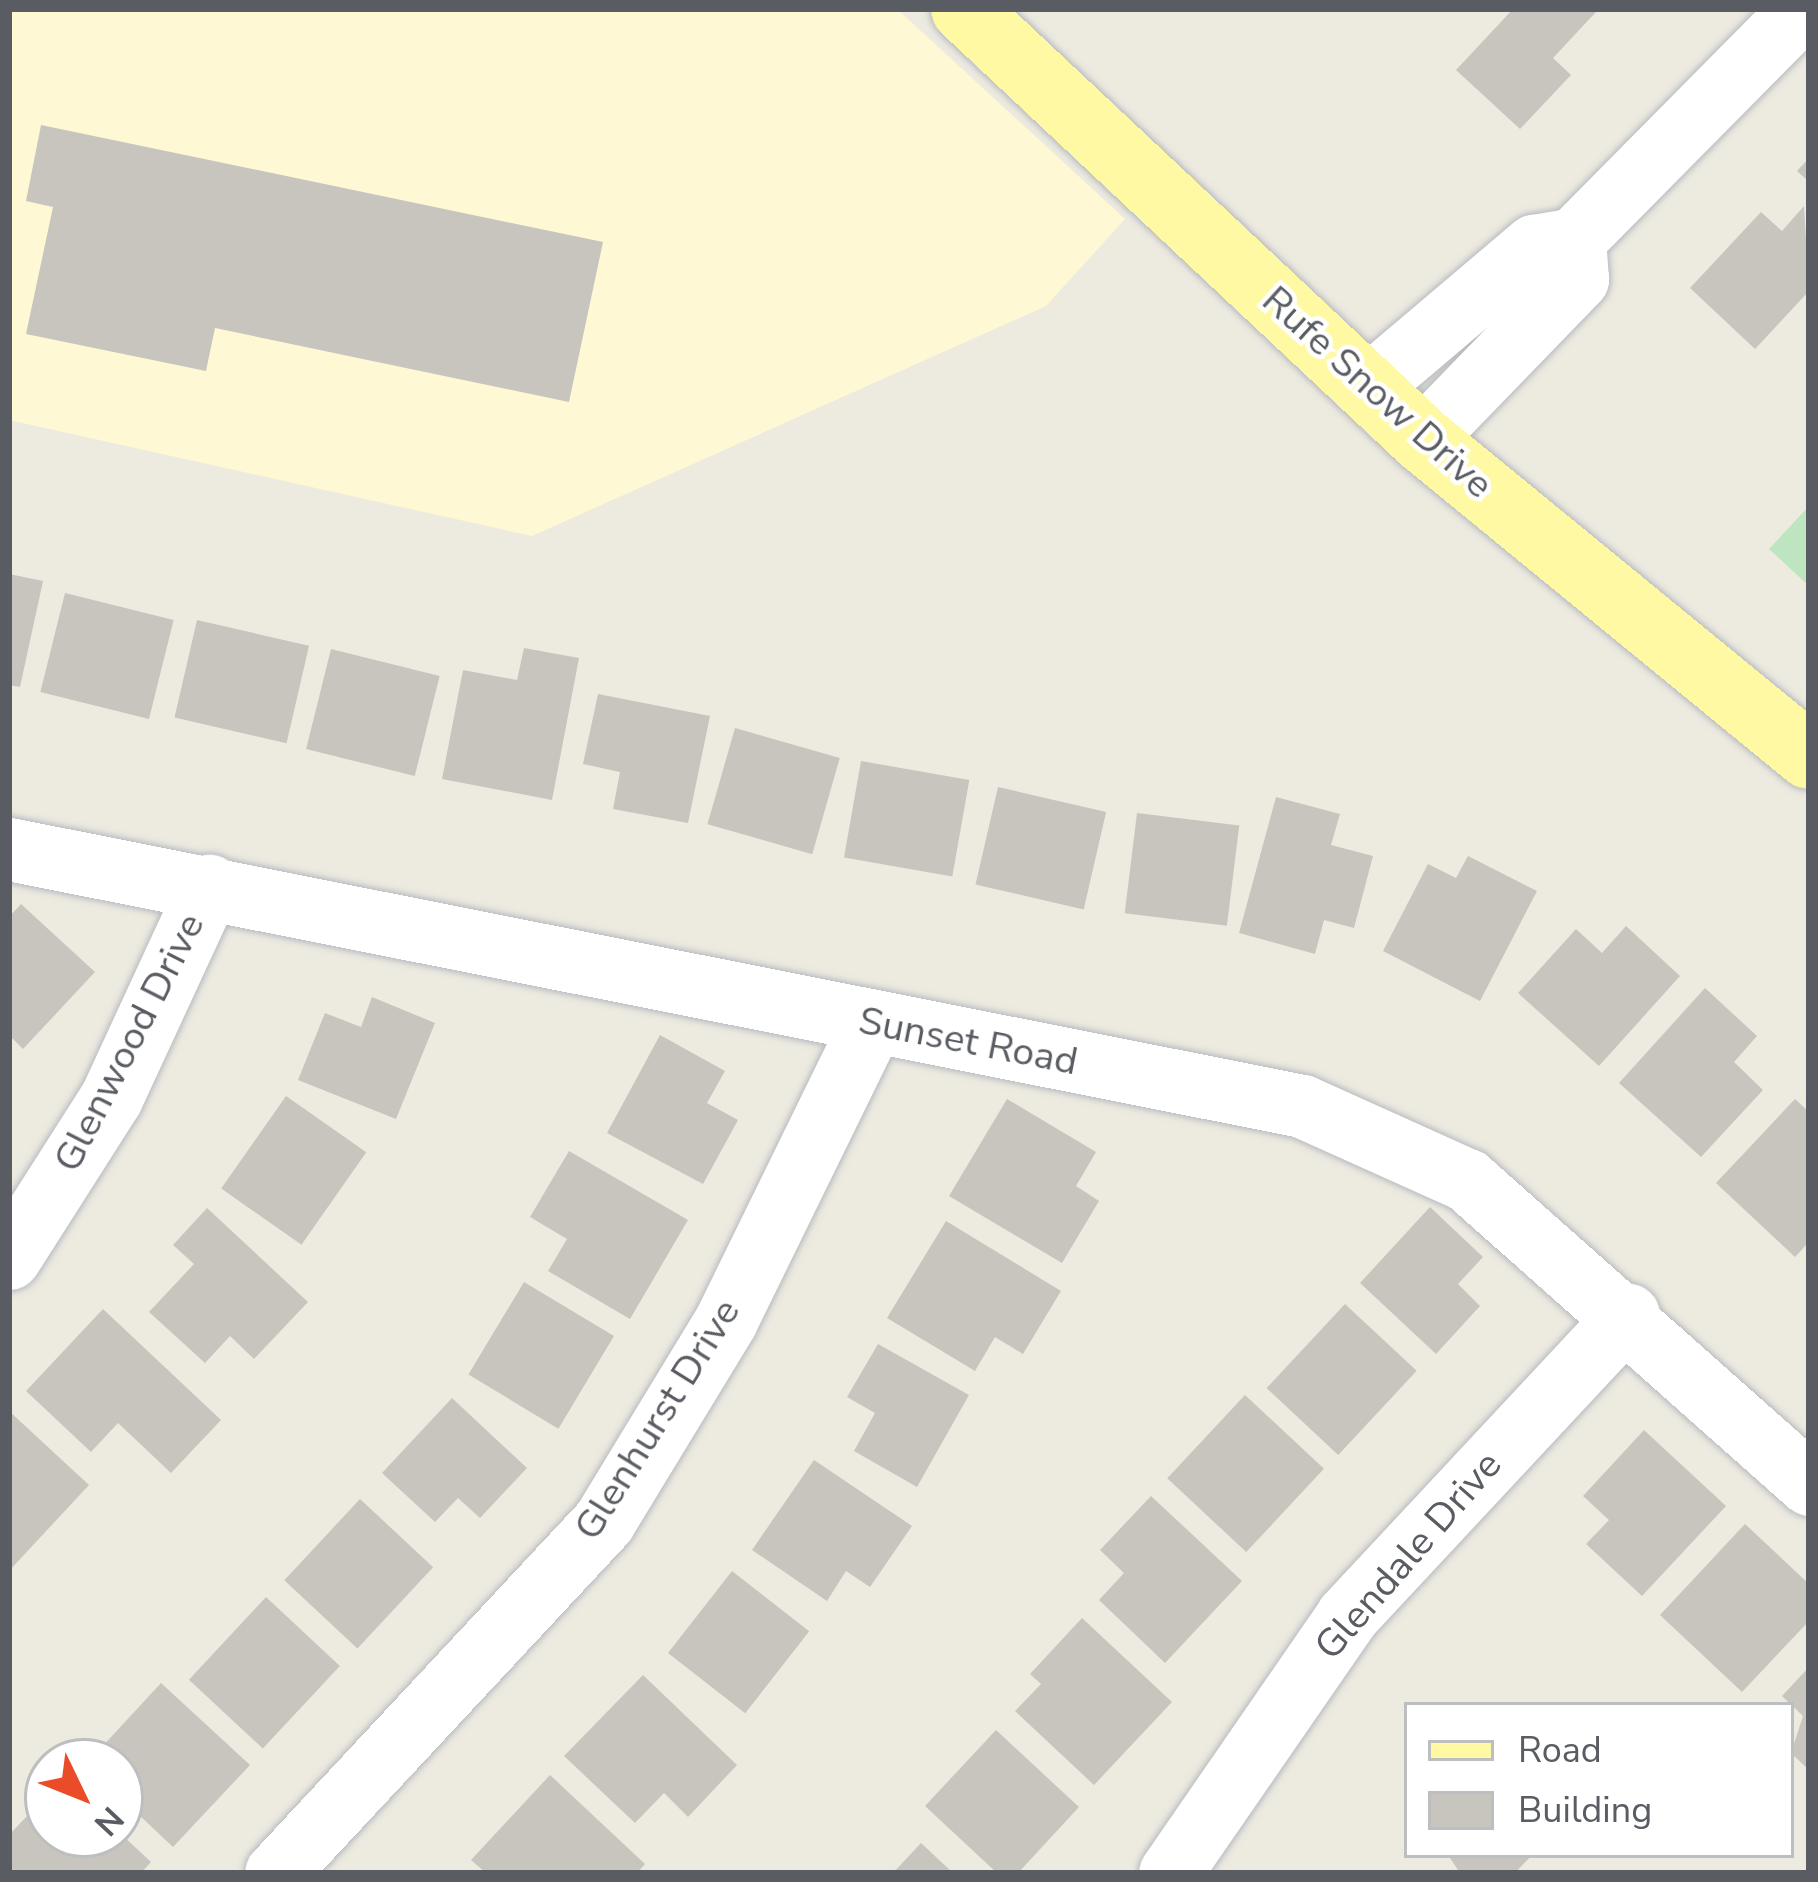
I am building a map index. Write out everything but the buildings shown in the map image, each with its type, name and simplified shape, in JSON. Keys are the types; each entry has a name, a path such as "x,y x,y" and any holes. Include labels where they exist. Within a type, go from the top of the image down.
{"main road":[{"name":"Rufe Snow Drive","path":"964,9 1132,177 1371,385 1422,439 1809,756"}],"street":[{"path":"1371,385 1534,246 1574,239 1802,9"},
{"path":"1422,439 1577,279 1574,239"},
{"name":"Sunset Road","path":"9,848 871,1024 1302,1106 1467,1180 1628,1315 1809,1484"},
{"name":"Glenwood Drive","path":"9,1258 111,1098 209,886"},
{"name":"Glenhurst Drive","path":"276,1873 604,1520 726,1320 871,1024"},
{"name":"Glendale Drive","path":"1189,1866 1347,1616 1628,1315"}],"shaded area":[{"path":"9,9 897,9 1125,219 1046,306 532,536 9,420"}],"green space":[{"path":"1809,506 1809,586 1769,549"}]}
